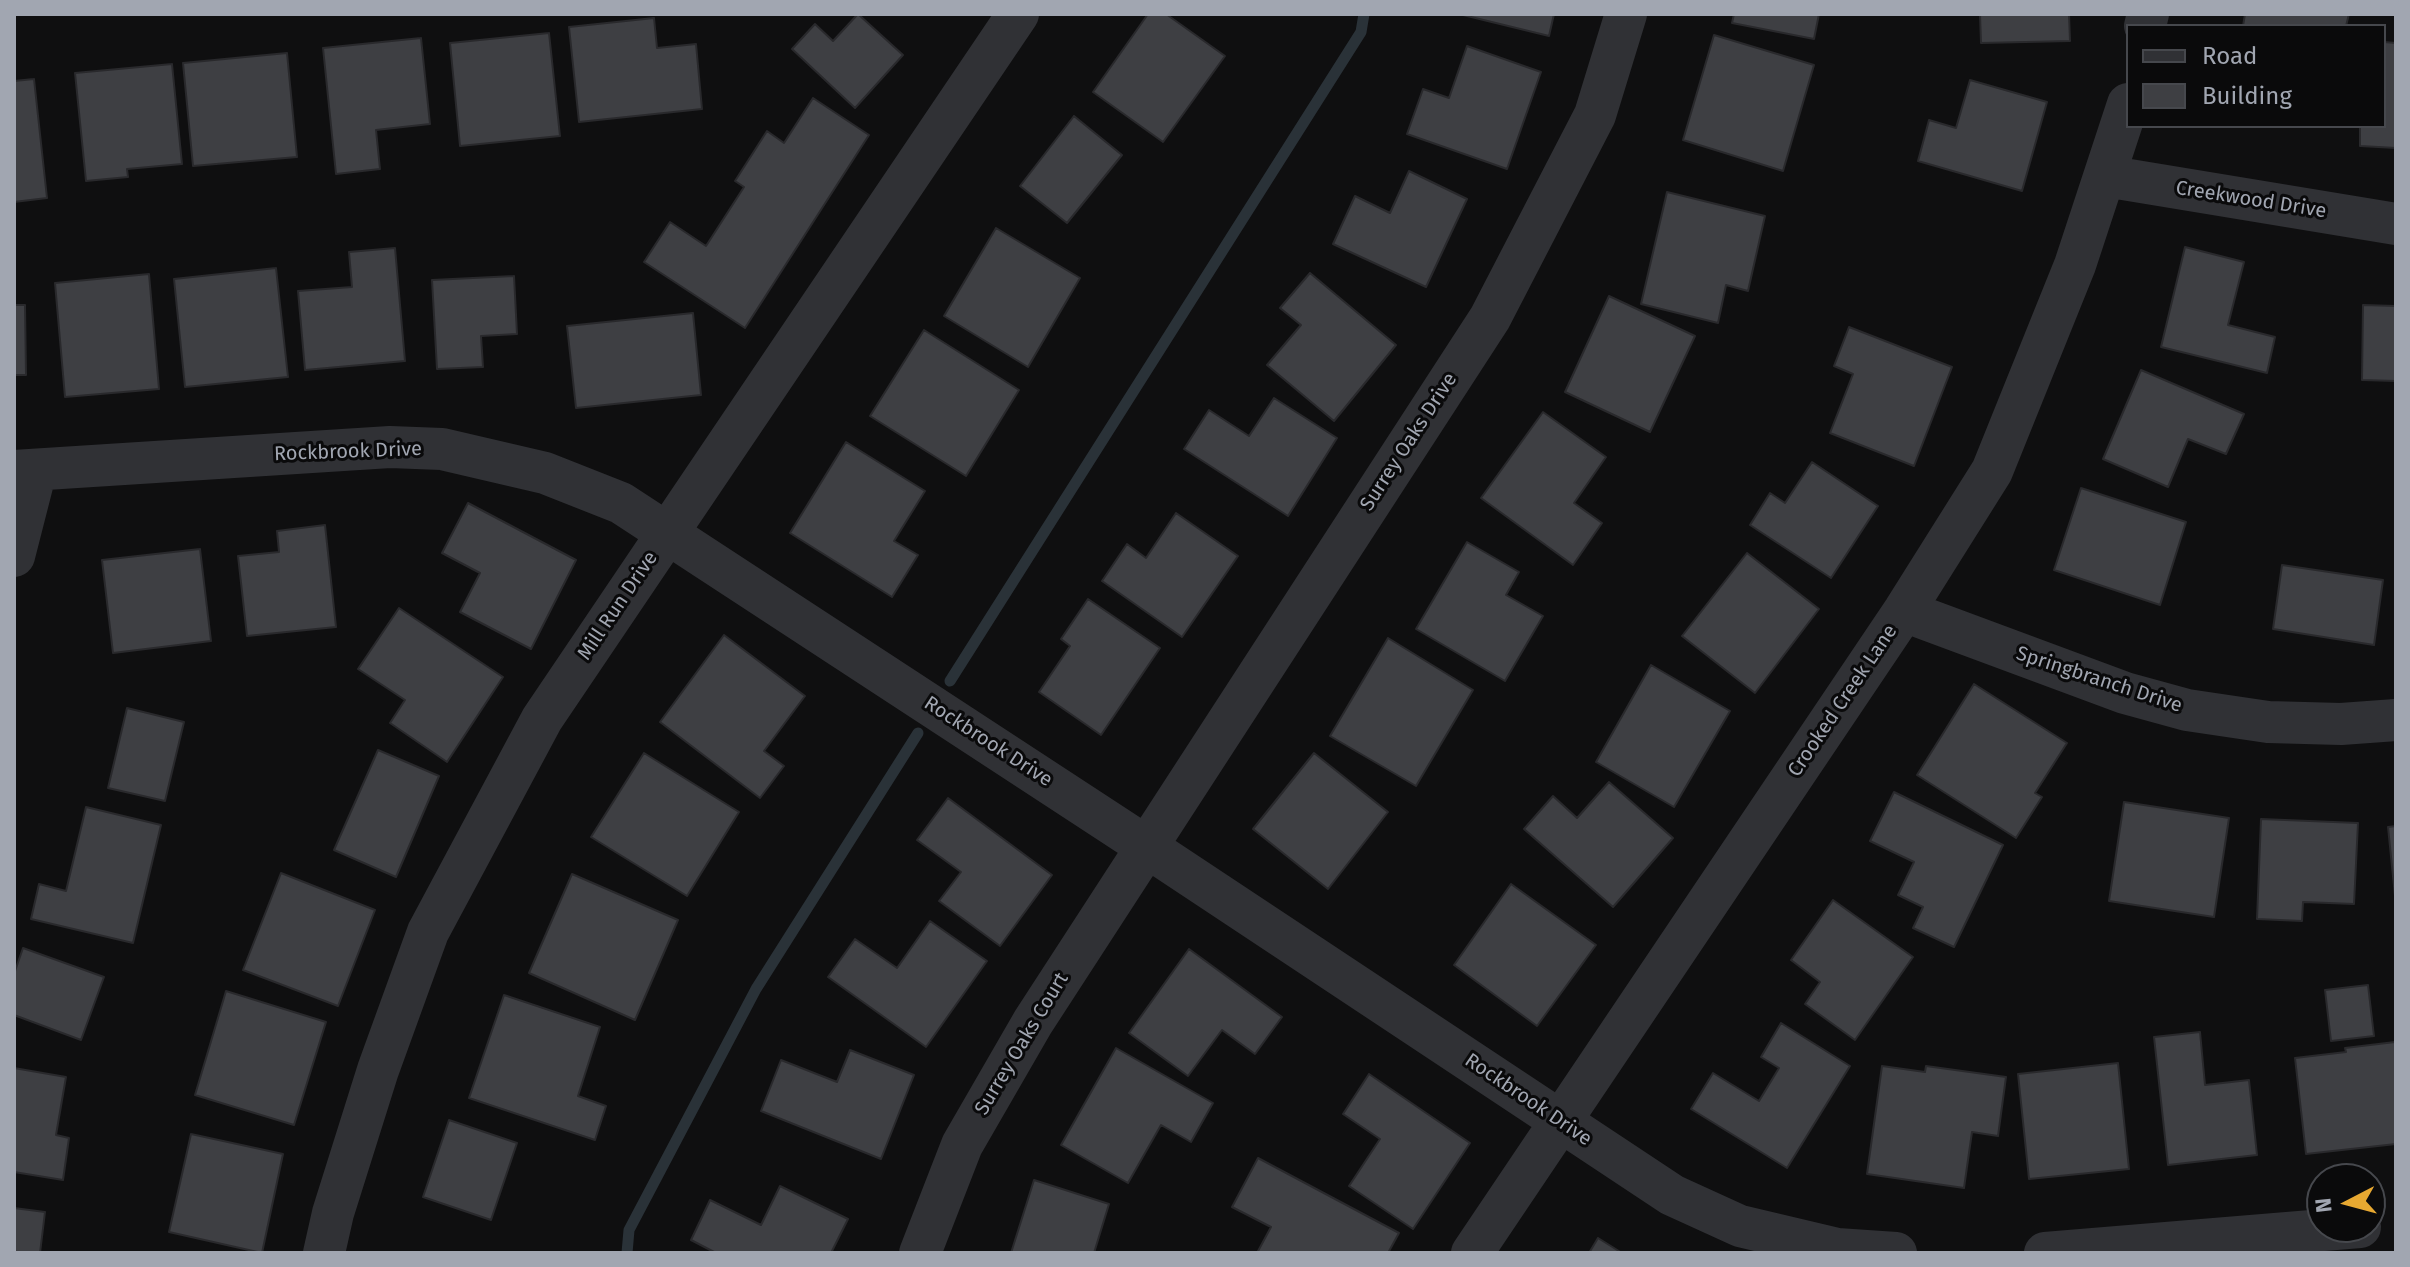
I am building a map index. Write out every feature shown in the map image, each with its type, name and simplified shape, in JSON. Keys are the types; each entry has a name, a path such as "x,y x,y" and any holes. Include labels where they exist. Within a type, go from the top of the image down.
{"street":[{"name":"Mill Run Drive","path":"324,1253 333,1213 378,1070 428,932 542,719 1018,14"},
{"name":"Surrey Oaks Drive","path":"1147,847 1490,318 1595,115 1626,14"},
{"name":"Crooked Creek Lane","path":"1472,1253 1904,611 1992,471 2075,265 2126,110"},
{"name":"Creekwood Drive","path":"2105,176 2396,224"},
{"name":"Rockbrook Drive","path":"25,470 390,447 442,449 545,473 621,503 1672,1195 1740,1226 1837,1249 1896,1253"},
{"path":"14,556 25,470"},
{"name":"Springbranch Drive","path":"1904,611 2125,693 2187,710 2268,722 2341,724 2396,720"},
{"name":"Surrey Oaks Court","path":"920,1253 962,1145 1033,1022 1147,847"},
{"path":"2045,1253 2306,1231"}],"building":[{"path":"858,14 903,55 855,108 792,49 815,24 833,41"},
{"path":"1148,14 1166,14 1225,56 1163,142 1093,92"},
{"path":"1459,14 1554,14 1549,36"},
{"path":"1734,14 1819,14 1814,39 1732,23"},
{"path":"1980,14 2069,14 2070,41 1981,43"},
{"path":"2245,14 2349,14 2346,24 2243,24"},
{"path":"654,18 657,48 696,44 702,109 579,122 569,27"},
{"path":"549,33 560,136 460,146 450,43"},
{"path":"1714,35 1814,65 1783,171 1683,140"},
{"path":"421,38 430,124 376,130 380,169 336,174 323,48"},
{"path":"2386,42 2396,43 2396,148 2360,146 2360,128 2386,128"},
{"path":"1467,46 1541,72 1507,169 1407,134 1423,89 1449,98"},
{"path":"287,53 297,157 193,166 183,63"},
{"path":"172,64 182,164 127,169 128,177 86,181 75,73"},
{"path":"34,79 47,198 14,202 14,81"},
{"path":"1970,80 2047,102 2022,191 1918,161 1929,120 1956,128"},
{"path":"813,98 869,135 745,328 644,262 670,222 706,246 744,187 735,181 767,131 784,143"},
{"path":"1074,116 1122,155 1067,223 1020,186"},
{"path":"1409,171 1467,199 1426,287 1333,244 1355,196 1390,213"},
{"path":"1667,192 1765,216 1748,291 1726,285 1718,323 1641,304"},
{"path":"996,228 1080,278 1028,367 944,316"},
{"path":"2185,247 2244,262 2228,325 2275,337 2267,373 2161,347"},
{"path":"395,248 405,361 305,370 298,291 352,287 349,252"},
{"path":"276,268 288,377 185,387 174,279"},
{"path":"1310,273 1396,345 1334,421 1267,365 1301,325 1280,308"},
{"path":"149,274 159,389 65,397 55,283"},
{"path":"514,276 517,334 481,336 483,367 437,369 432,280"},
{"path":"1609,296 1695,336 1650,432 1565,392"},
{"path":"14,305 25,305 26,375 14,375"},
{"path":"2363,305 2396,306 2396,381 2362,380"},
{"path":"693,313 701,395 576,408 567,326"},
{"path":"1849,327 1952,367 1914,466 1830,433 1853,374 1834,366"},
{"path":"924,330 1019,390 966,476 870,416"},
{"path":"2141,370 2244,414 2226,454 2188,439 2168,487 2103,459"},
{"path":"1274,398 1337,438 1288,516 1184,449 1209,410 1249,436"},
{"path":"1543,412 1606,457 1574,503 1602,523 1573,565 1481,498"},
{"path":"846,442 925,491 894,541 918,555 892,597 790,533"},
{"path":"1812,462 1878,506 1831,578 1750,525 1770,493 1785,503"},
{"path":"2081,488 2186,522 2160,605 2054,570"},
{"path":"468,503 576,560 531,649 460,612 480,573 442,553"},
{"path":"1176,513 1238,556 1182,637 1102,581 1127,544 1146,558"},
{"path":"325,525 336,627 247,636 238,556 279,552 277,531"},
{"path":"1467,542 1519,572 1506,595 1543,616 1505,681 1416,629"},
{"path":"200,549 211,641 113,653 102,560"},
{"path":"1747,553 1819,609 1755,693 1682,636"},
{"path":"2282,565 2383,580 2374,645 2273,629"},
{"path":"1088,599 1160,648 1101,735 1039,692 1070,646 1061,639"},
{"path":"399,608 503,677 447,762 390,723 405,700 358,669"},
{"path":"724,635 805,696 764,751 784,766 760,798 660,722"},
{"path":"1388,638 1473,690 1416,786 1330,736"},
{"path":"1651,665 1730,711 1674,807 1596,762"},
{"path":"1974,684 2067,743 2035,793 2042,797 2016,838 1917,775"},
{"path":"127,708 184,722 165,801 108,788"},
{"path":"378,750 439,776 396,877 334,850"},
{"path":"644,753 739,812 687,896 591,837"},
{"path":"1314,753 1388,812 1328,889 1253,829"},
{"path":"1609,782 1673,838 1613,907 1524,829 1553,796 1577,818"},
{"path":"1894,792 2003,845 1954,947 1913,928 1923,907 1898,895 1914,862 1870,841"},
{"path":"948,798 1052,875 1000,946 939,901 961,872 917,840"},
{"path":"2124,802 2229,818 2214,917 2109,901"},
{"path":"86,807 161,825 133,943 31,919 39,884 66,891"},
{"path":"2261,819 2358,823 2354,904 2303,902 2302,921 2257,919"},
{"path":"2396,826 2396,906 2388,827"},
{"path":"281,873 375,910 338,1006 243,970"},
{"path":"572,874 678,920 635,1020 529,973"},
{"path":"1511,884 1596,945 1537,1026 1454,965"},
{"path":"1833,900 1913,957 1855,1040 1805,1004 1820,982 1791,960"},
{"path":"930,921 987,961 926,1047 828,977 855,939 897,968"},
{"path":"23,948 104,977 81,1040 14,1015 14,974"},
{"path":"1189,949 1282,1017 1255,1054 1222,1030 1188,1076 1129,1033"},
{"path":"2368,985 2374,1036 2331,1041 2325,990"},
{"path":"226,991 326,1022 294,1125 195,1095"},
{"path":"504,995 600,1027 578,1096 606,1106 595,1140 469,1098"},
{"path":"1781,1023 1850,1066 1787,1168 1691,1109 1713,1073 1759,1101 1779,1068 1761,1057"},
{"path":"2200,1032 2205,1085 2249,1080 2257,1155 2168,1165 2154,1037"},
{"path":"2395,1042 2396,1144 2306,1154 2295,1058"},
{"path":"1116,1048 1213,1103 1191,1142 1161,1125 1128,1183 1061,1145"},
{"path":"850,1050 914,1075 881,1159 761,1111 781,1060 837,1082"},
{"path":"2118,1063 2129,1169 2029,1179 2018,1074"},
{"path":"1882,1066 1925,1072 1926,1066 2006,1077 1998,1136 1972,1132 1964,1188 1867,1174"},
{"path":"14,1068 66,1077 56,1135 69,1138 63,1180 14,1172"},
{"path":"1369,1074 1470,1143 1413,1229 1349,1186 1380,1139 1343,1114"},
{"path":"449,1120 517,1143 491,1220 423,1197"},
{"path":"191,1134 283,1154 262,1253 169,1232"},
{"path":"1258,1158 1399,1233 1388,1253 1257,1253 1271,1227 1232,1207"},
{"path":"1034,1180 1109,1204 1094,1253 1011,1253"},
{"path":"780,1186 848,1219 831,1253 716,1253 691,1240 710,1200 761,1225"},
{"path":"14,1208 45,1212 40,1253 14,1253"},
{"path":"1598,1238 1622,1253 1589,1253"}],"waterway":[{"path":"950,681 1361,32 1364,14"},
{"path":"627,1253 629,1230 756,989 918,733"}]}
